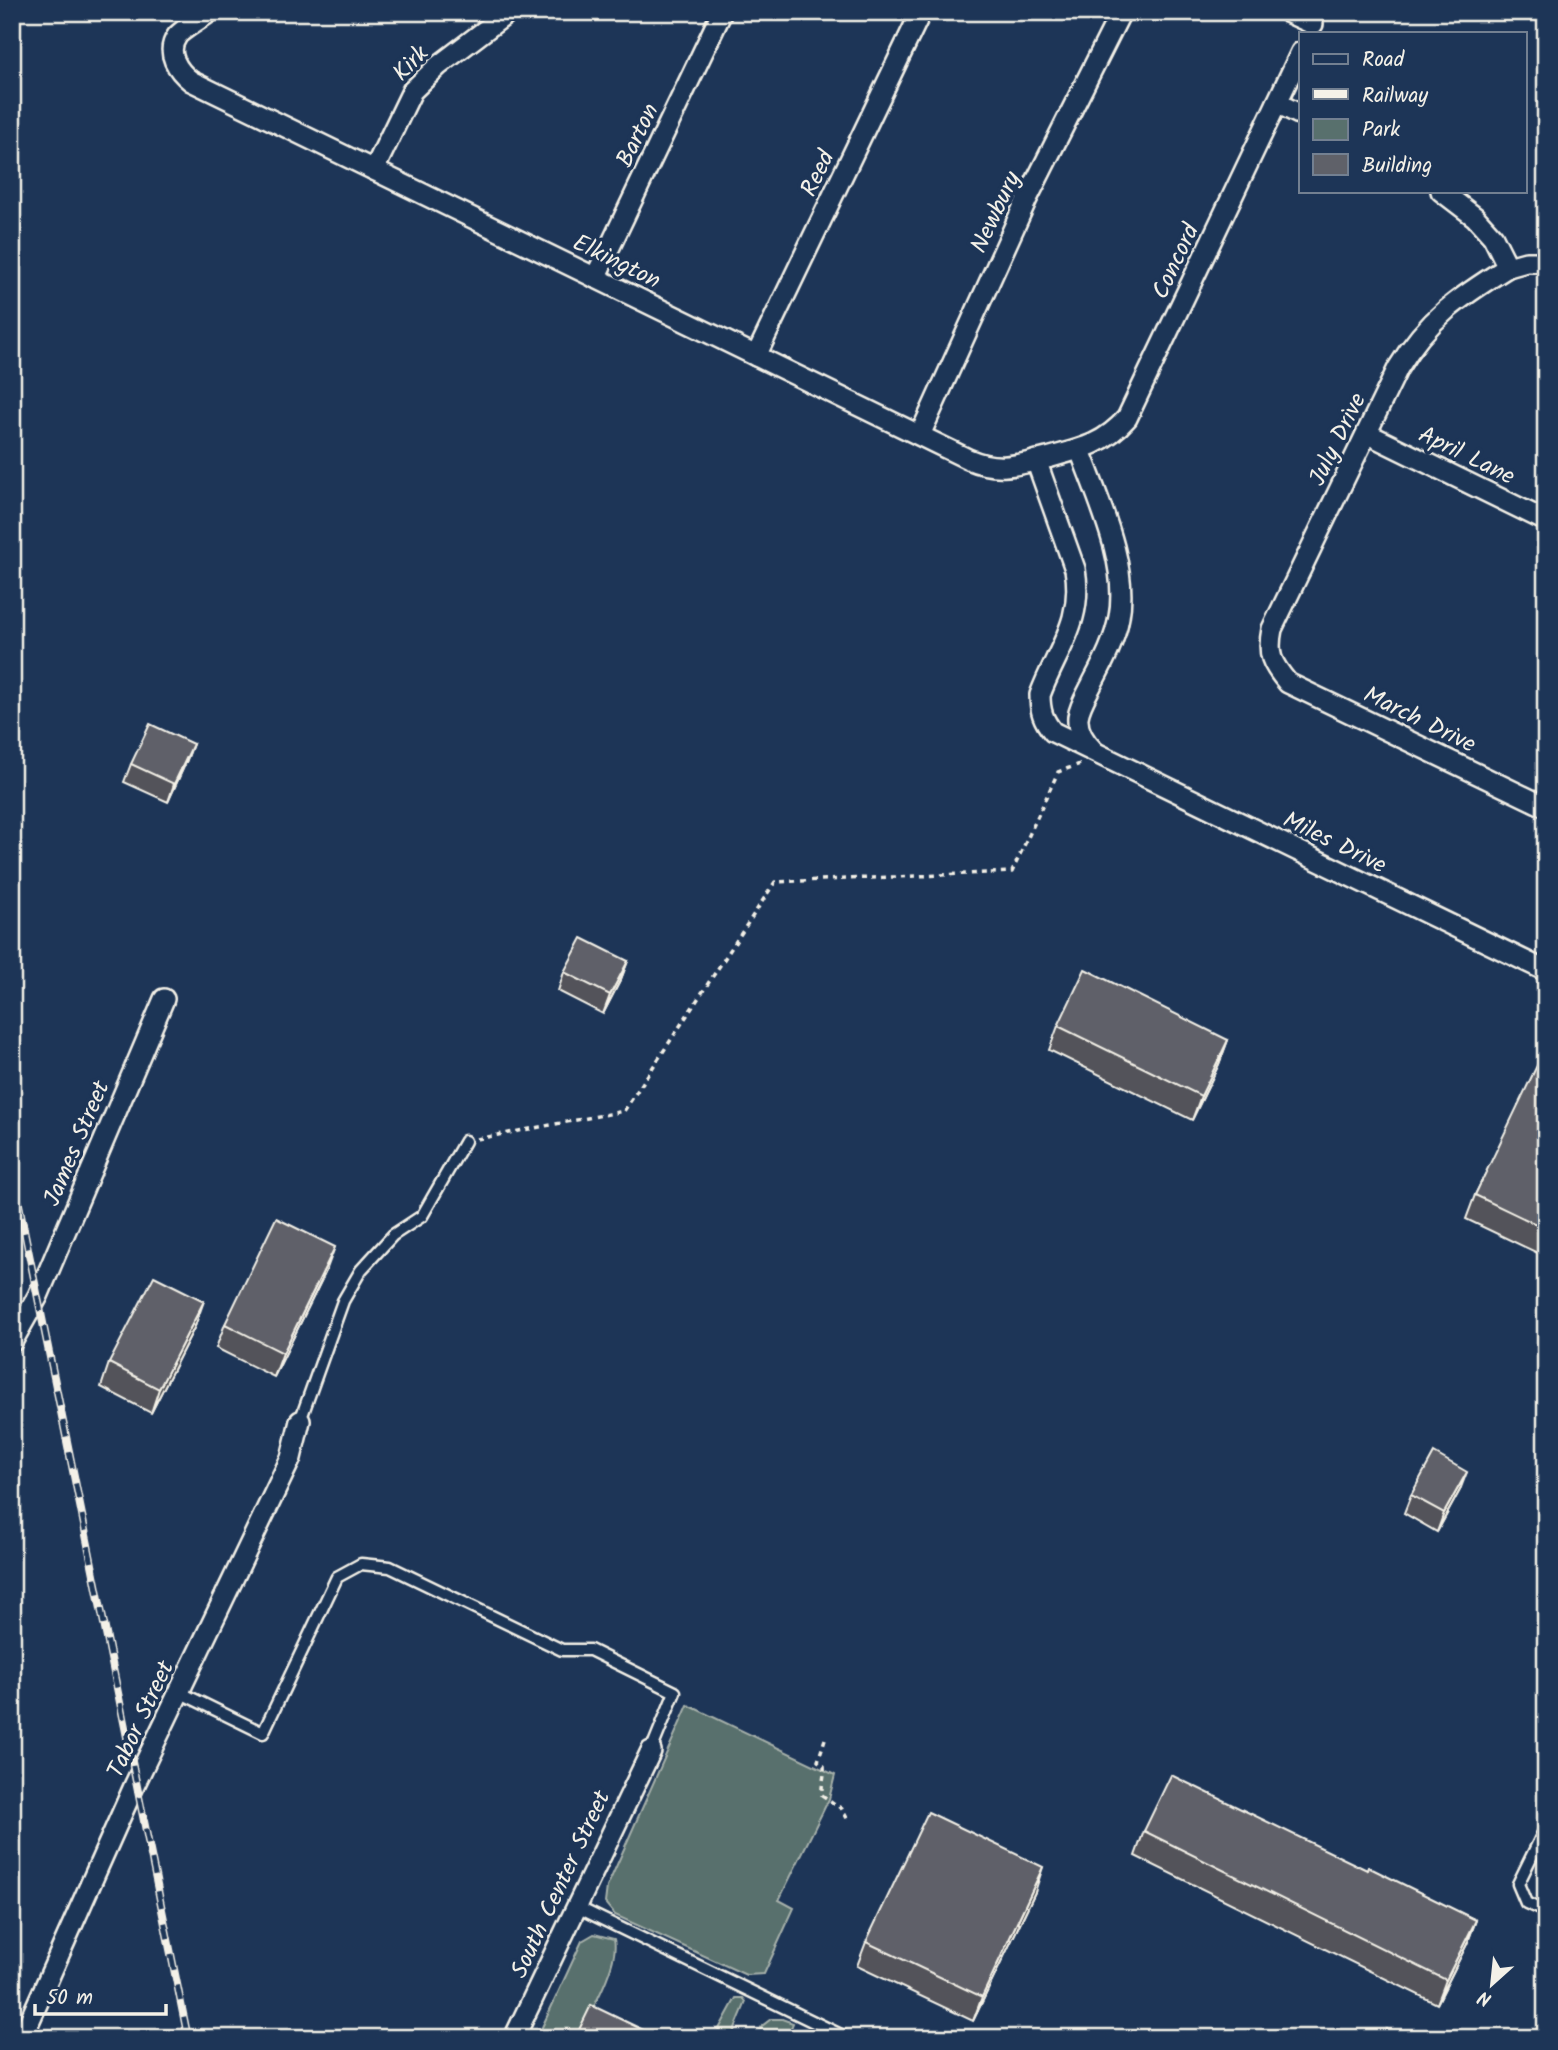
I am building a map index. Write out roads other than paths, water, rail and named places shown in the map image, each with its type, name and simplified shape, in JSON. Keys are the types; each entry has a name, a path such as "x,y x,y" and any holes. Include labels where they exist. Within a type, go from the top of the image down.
{"street":[{"name":"Elkington","path":"209,12 178,34 174,43 173,55 180,72 191,80 983,465 1013,467 1058,455"},
{"name":"Kirk","path":"374,170 412,91 438,66 509,12"},
{"name":"Barton","path":"595,278 722,12"},
{"name":"Reed","path":"756,356 921,12"},
{"name":"Newbury","path":"920,435 1027,199 1121,12"},
{"path":"1287,12 1314,23"},
{"name":"Concord","path":"1058,455 1101,441 1127,418 1299,56"},
{"path":"1278,103 1299,114"},
{"path":"1442,192 1475,217 1493,237 1508,267 1526,262 1546,262"},
{"name":"July Drive","path":"1277,670 1268,650 1272,629 1398,368 1428,326 1449,306 1508,267"},
{"name":"April Lane","path":"1368,434 1546,521"},
{"name":"Miles Drive","path":"1080,450 1108,530 1122,597 1115,635 1080,707 1078,720 1081,734 1090,747 1102,757"},
{"name":"Miles Drive","path":"1036,460 1075,569 1078,586 1074,618 1040,695 1044,722 1053,732 1546,971"},
{"name":"March Drive","path":"1277,670 1288,683 1546,807"},
{"name":"James Street","path":"12,1342 38,1296 164,999"},
{"name":"Tabor Street","path":"22,2038 84,1895 291,1458 300,1421"},
{"name":"South Center Street","path":"514,2038 650,1751"}],"lane":[{"path":"300,1421 343,1301 361,1269 393,1235 422,1216 465,1142"},
{"path":"179,1692 263,1733 337,1577 361,1564 390,1567 562,1650 590,1650 675,1692 650,1751"},
{"path":"1546,1827 1518,1884 1526,1903 1546,1912"},
{"path":"577,1907 847,2038"}],"railway":[{"path":"12,1170 188,2038"}]}
